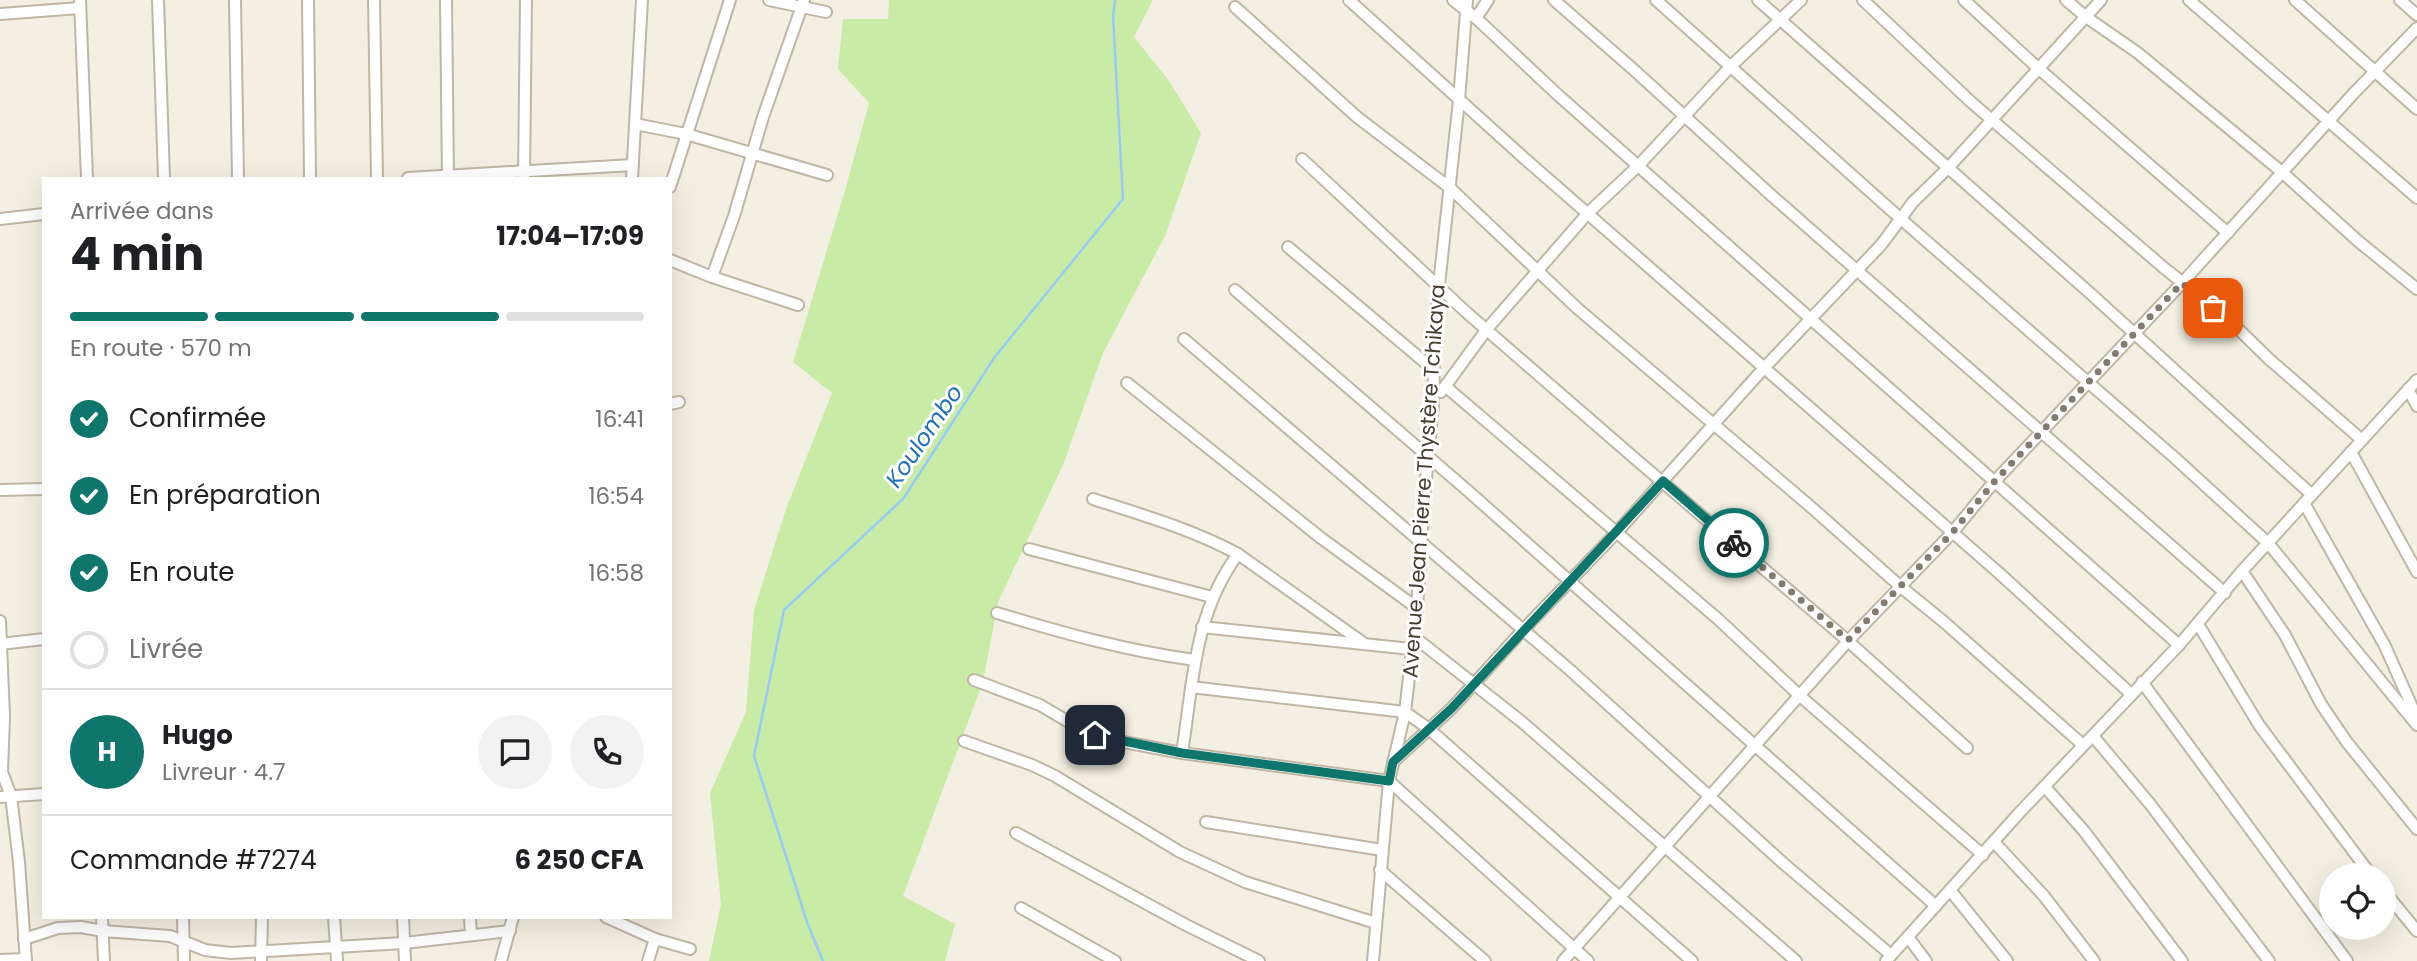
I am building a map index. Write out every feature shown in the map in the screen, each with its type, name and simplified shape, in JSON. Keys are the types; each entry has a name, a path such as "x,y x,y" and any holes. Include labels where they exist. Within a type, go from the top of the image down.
{"street":[{"path":"158,0 164,177"},
{"path":"235,0 238,177"},
{"path":"308,0 310,177"},
{"path":"374,0 377,177"},
{"path":"446,0 448,177 524,174 633,164"},
{"path":"524,174 526,0"},
{"path":"632,177 642,0"},
{"path":"672,180 730,0"},
{"path":"769,0 803,4 827,12"},
{"path":"1349,0 1459,100 1999,573 2131,694"},
{"path":"1453,0 1470,9 1513,54 2179,645"},
{"path":"1470,9 1488,0"},
{"path":"1554,0 2225,593"},
{"path":"1656,0 2268,543 2417,724"},
{"path":"1758,0 2280,464 2308,499 2385,646 2417,718"},
{"path":"1433,405 1487,329 1588,213 1638,166 1731,66 1801,0"},
{"path":"1863,0 1993,120 2182,283 2229,320 2269,359 2362,440"},
{"path":"1964,0 2039,69 2228,233"},
{"path":"2066,0 2138,53 2417,289"},
{"path":"1393,762 1475,684 1617,532 1764,368 1881,245 1913,202 1993,120 2101,0"},
{"path":"2189,0 2417,198"},
{"path":"2295,0 2417,109"},
{"path":"2400,0 2417,15"},
{"path":"0,14 80,4 87,177"},
{"path":"712,277 803,4"},
{"path":"1235,7 1357,117 1450,188 1577,308 1944,622 2083,746"},
{"name":"Avenue Jean Pierre Thystère Tchikaya","path":"1377,958 1376,923 1389,781 1405,712 1417,608 1433,405 1439,286 1470,9"},
{"path":"1563,961 1848,640 1952,533 1994,482 2182,283 2417,27"},
{"path":"635,124 686,134 827,175"},
{"path":"1302,159 1487,329 1848,640 1967,748"},
{"path":"0,219 42,214"},
{"path":"1288,247 1434,370"},
{"path":"672,261 798,305"},
{"path":"1235,290 1570,581 1936,906"},
{"path":"1184,339 1422,541 1889,958 2179,645 2417,380"},
{"path":"1128,383 1321,538 1417,608"},
{"path":"1445,386 1718,620 1799,695 1983,855"},
{"path":"2408,389 2417,406"},
{"path":"2351,452 2417,572"},
{"path":"0,491 42,489"},
{"path":"1093,499 1189,530 1238,554 1362,642"},
{"path":"1029,549 1212,597"},
{"path":"1182,753 1202,627 1212,597 1238,554"},
{"path":"2242,572 2285,635 2321,704 2346,740 2417,829"},
{"path":"997,613 1130,650 1195,660"},
{"path":"0,621 4,716 2,772 19,862 26,960 0,960"},
{"path":"2197,624 2259,725 2362,863"},
{"path":"1202,627 1411,649"},
{"path":"1413,636 1522,722 1796,961"},
{"path":"1,644 42,639"},
{"path":"974,680 1040,705 1095,735 1182,753 1389,781 1588,961"},
{"path":"2142,682 2347,961"},
{"path":"1191,687 1405,712 1429,730 1692,961"},
{"path":"2093,736 2150,804 2269,961"},
{"path":"964,741 1055,776 1180,852 1245,882 1376,923"},
{"path":"2045,787 2084,831 2182,961"},
{"path":"5,797 42,794"},
{"path":"1206,822 1382,850"},
{"path":"1016,833 1186,925 1259,961"},
{"path":"1994,842 2044,896 2094,961"},
{"path":"1380,870 1485,961"},
{"path":"1950,890 2007,961"},
{"path":"2396,906 2417,931"},
{"path":"1021,908 1115,961"},
{"path":"103,919 104,961"},
{"path":"183,919 184,961"},
{"path":"261,956 262,919"},
{"path":"334,919 337,961"},
{"path":"403,919 405,961"},
{"path":"470,919 471,935"},
{"path":"501,961 513,919"},
{"path":"610,919 655,939 690,949"},
{"path":"24,939 58,928 81,927 170,936 205,950 261,956 337,946 404,943 510,931"},
{"path":"1908,937 1926,961"},
{"path":"648,961 655,939"}],"green space":[{"path":"889,0 1153,0 1134,37 1169,81 1201,133 1165,236 1103,353 1063,465 998,602 983,682 903,896 955,924 945,961 709,961 721,904 710,793 746,712 754,610 786,509 832,393 793,362 869,103 838,69 843,19 888,19"}],"waterway":[{"name":"Koulombo","path":"823,961 808,925 754,756 784,610 903,499 994,358 1123,199 1113,16 1115,0"}],"way so far":[{"path":"1734,543 1848,640 1952,533 1994,482 2182,283 2213,308"}],"route":[{"path":"1095,735 1148,748 1389,781 1393,762 1452,708 1663,481 1734,543"}]}
